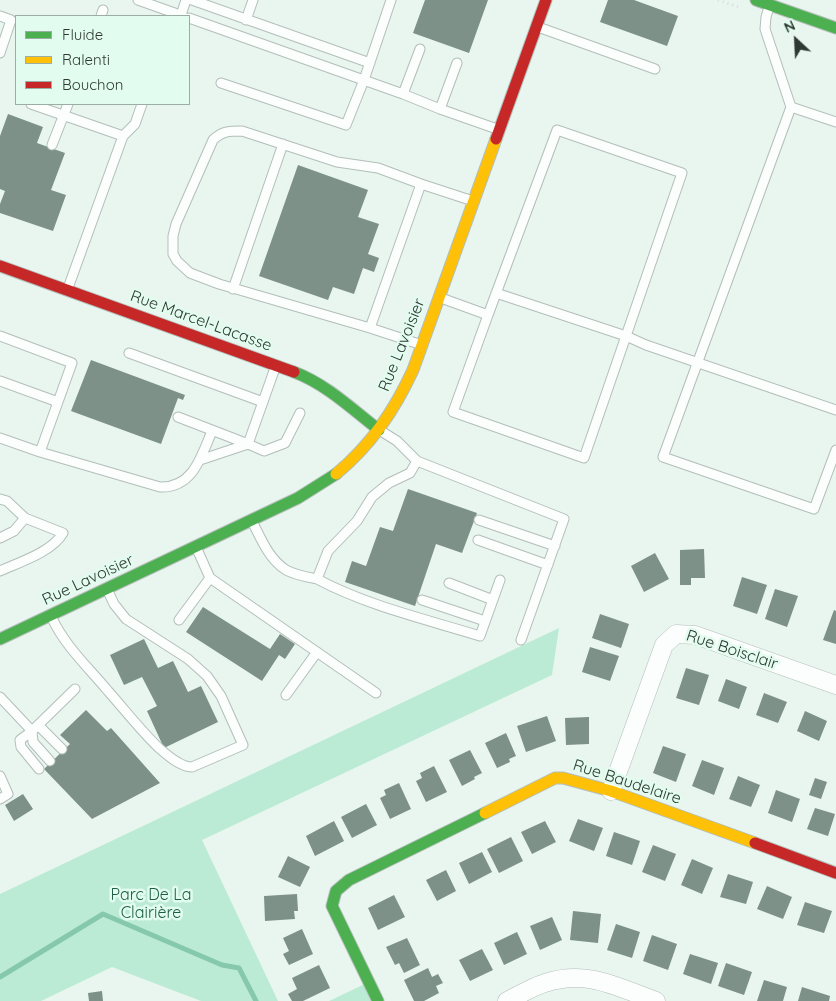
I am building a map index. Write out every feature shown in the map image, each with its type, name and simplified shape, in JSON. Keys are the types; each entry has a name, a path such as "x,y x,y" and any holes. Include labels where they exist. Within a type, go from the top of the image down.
{"street":[{"name":"Rue Lavoisier","path":"0,639 196,548 298,498 337,474 357,457 379,430 407,384 546,0"},
{"path":"756,0 789,5 836,28"},
{"name":"Rue Marcel-Lacasse","path":"0,266 305,376 326,388 379,430"},
{"name":"Rue Boisclair","path":"611,791 664,645 676,634 694,635 836,685"},
{"name":"Rue Baudelaire","path":"378,1001 332,906 336,891 349,880 555,778 563,778 611,791 836,873"},
{"path":"507,1001 544,983 568,977 594,978 656,1001"}],"lane":[{"path":"138,0 179,15"},
{"path":"184,15 186,0"},
{"path":"192,0 370,63"},
{"path":"246,20 253,0"},
{"path":"221,83 346,125 364,80 391,0"},
{"path":"771,2 766,17 765,29 791,107 663,458 814,509 836,450"},
{"path":"0,16 12,20 0,53"},
{"path":"190,19 403,94 498,130"},
{"path":"536,26 655,69"},
{"path":"403,94 420,50"},
{"path":"440,109 458,62"},
{"path":"34,105 123,136"},
{"path":"52,145 68,105"},
{"path":"67,290 123,136 135,124 142,105"},
{"path":"791,107 836,122"},
{"path":"422,345 195,276 177,261 172,248 176,224 207,150 219,134 229,130 242,131 337,162 378,168 473,201"},
{"path":"557,130 682,173 584,458 453,412 488,315 557,130"},
{"path":"233,288 283,144"},
{"path":"370,328 421,184"},
{"path":"496,293 626,336 836,410"},
{"path":"439,298 488,315"},
{"path":"0,336 72,364 40,452"},
{"path":"129,353 262,402"},
{"path":"248,444 275,365"},
{"path":"0,381 58,402"},
{"path":"178,417 264,451 286,443 300,413"},
{"path":"0,438 40,452 160,487 178,485 185,481 200,460 212,430"},
{"path":"379,430 397,441 417,461 564,519 521,640"},
{"path":"200,460 248,444"},
{"path":"317,579 328,551 357,521 372,497 389,483 410,473 417,461"},
{"path":"0,499 24,518 63,533 49,548 0,571"},
{"path":"0,538 14,531 24,518"},
{"path":"479,520 554,546"},
{"path":"252,521 265,548 286,570 317,579 338,590 372,603 480,636 500,580"},
{"path":"478,540 548,565"},
{"path":"196,548 210,578 376,693"},
{"path":"179,620 210,578"},
{"path":"449,583 493,600"},
{"path":"51,616 64,639 160,749 178,762 192,768 243,745 221,696 208,676 188,659 126,619 117,609 107,589"},
{"path":"422,600 485,621"},
{"path":"286,695 317,652"},
{"path":"39,770 21,747 20,740 75,689"},
{"path":"0,697 62,749"},
{"path":"35,728 33,742 50,761"},
{"path":"0,776 8,794 0,799"}],"green space":[{"name":"Parc De La Clairière","path":"559,628 552,675 202,840 278,1001 201,1001 112,967 41,1001 0,1001 0,894"},
{"path":"369,982 378,1001 329,1001"}],"building":[{"path":"425,0 488,0 469,53 413,33"},
{"path":"608,0 634,0 678,16 667,46 600,22"},
{"path":"8,114 43,127 37,143 65,153 51,190 66,195 53,231 0,213 0,204 5,191 0,189 0,136"},
{"path":"298,165 368,190 358,217 379,224 368,254 379,258 374,272 363,268 354,294 333,287 328,300 259,276"},
{"path":"91,360 185,395 183,400 178,398 161,444 71,411"},
{"path":"408,489 477,513 462,553 436,544 415,606 345,582 352,561 366,566 380,527 393,531"},
{"path":"704,549 705,578 691,578 691,585 680,585 680,550"},
{"path":"655,553 669,579 644,592 631,566"},
{"path":"742,577 767,585 757,614 733,606"},
{"path":"775,589 798,596 787,627 765,619"},
{"path":"203,607 270,649 280,634 295,644 285,659 279,655 262,681 186,632"},
{"path":"834,610 836,611 836,644 823,640"},
{"path":"600,614 629,624 621,648 592,638"},
{"path":"144,639 158,668 173,661 188,692 201,686 218,722 164,748 147,711 157,706 142,677 124,685 110,655"},
{"path":"590,647 619,656 610,681 582,672"},
{"path":"686,668 709,675 699,705 676,698"},
{"path":"726,679 747,687 739,709 718,701"},
{"path":"764,693 787,702 778,723 756,715"},
{"path":"86,710 107,731 111,728 160,783 92,819 44,769 70,744 60,735"},
{"path":"805,711 827,721 819,741 797,731"},
{"path":"547,716 556,741 526,752 517,726"},
{"path":"589,717 589,744 566,745 565,718"},
{"path":"506,733 516,756 509,759 510,762 497,768 485,743"},
{"path":"663,746 686,754 676,782 653,773"},
{"path":"470,750 482,773 462,786 449,760"},
{"path":"702,760 724,768 714,795 692,786"},
{"path":"434,766 447,792 426,802 416,781 422,778 420,773"},
{"path":"738,776 760,785 751,807 729,799"},
{"path":"815,778 827,782 821,799 809,795"},
{"path":"399,783 411,809 390,819 380,798 386,795 384,790"},
{"path":"776,790 800,799 792,822 768,813"},
{"path":"23,794 33,809 14,821 5,805"},
{"path":"366,804 377,825 352,838 341,817"},
{"path":"815,808 835,814 828,836 807,829"},
{"path":"578,819 603,828 594,851 569,841"},
{"path":"334,821 344,841 315,856 306,836"},
{"path":"545,821 556,842 532,854 521,832"},
{"path":"614,832 640,841 632,865 606,856"},
{"path":"511,837 523,861 499,873 487,849"},
{"path":"653,845 676,854 665,881 642,872"},
{"path":"482,852 492,872 469,884 459,863"},
{"path":"288,856 310,867 300,887 278,877"},
{"path":"692,859 713,868 702,894 681,885"},
{"path":"446,870 456,891 437,901 426,880"},
{"path":"728,874 753,882 746,904 720,897"},
{"path":"767,886 792,897 783,919 757,909"},
{"path":"297,894 298,911 294,911 295,919 265,921 264,896"},
{"path":"394,895 405,917 378,930 368,908"},
{"path":"805,902 832,911 824,933 797,925"},
{"path":"573,911 601,914 598,943 570,940"},
{"path":"552,917 562,940 540,950 530,926"},
{"path":"616,924 640,932 632,958 607,950"},
{"path":"302,929 313,954 289,965 283,954 289,951 283,938"},
{"path":"517,932 527,954 504,965 494,943"},
{"path":"652,935 677,944 668,970 643,961"},
{"path":"407,938 420,965 404,973 399,963 395,965 386,947"},
{"path":"482,949 493,970 470,981 459,960"},
{"path":"690,954 718,963 711,984 683,974"},
{"path":"726,963 752,972 744,995 718,986"},
{"path":"319,965 330,988 303,1001 292,1001 288,994 297,989 292,978"},
{"path":"428,968 432,977 438,974 443,983 436,986 439,993 424,1001 414,1001 404,980"},
{"path":"764,980 787,987 783,1001 757,1001"},
{"path":"802,987 830,996 829,1001 798,1001"},
{"path":"102,991 103,1001 89,1001 88,993"}],"waterway":[{"path":"0,977 103,914 222,965 239,968 256,1001"}],"traffic: fast":[{"path":"756,0 836,28"},
{"path":"294,372 328,390 379,430"},
{"path":"0,639 298,498 336,474"},
{"path":"378,1001 332,906 336,891 349,880 485,813"}],"traffic: slow":[{"path":"336,474 349,463 381,427 413,370 496,139"},
{"path":"485,813 555,778 563,778 611,791 755,843"}],"traffic: jam":[{"path":"496,139 546,0"},
{"path":"0,266 294,372"},
{"path":"755,843 836,873"}]}
